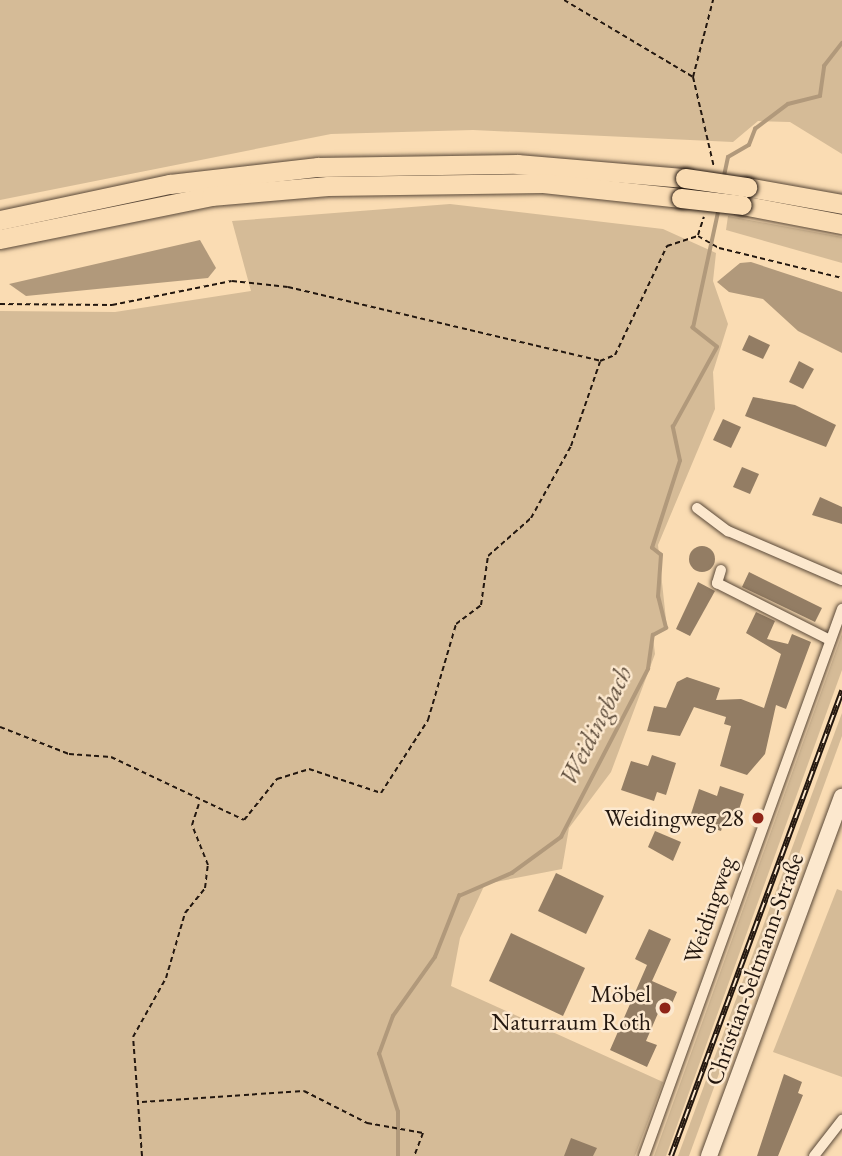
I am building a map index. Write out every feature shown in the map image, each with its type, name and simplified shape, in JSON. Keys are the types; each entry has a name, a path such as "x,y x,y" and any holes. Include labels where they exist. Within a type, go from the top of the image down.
{"highway":[{"path":"0,220 170,184 318,167 480,163 685,178 842,224"},
{"path":"0,239 211,196 328,186 542,183 681,198 745,196 842,204"}],"main road":[{"name":"Christian-Seltmann-Straße","path":"709,1156 842,797"}],"street":[{"path":"697,508 728,531 842,580"},
{"path":"721,570 717,583 830,640"},
{"name":"Weidingweg","path":"644,1156 842,609"},
{"path":"814,1156 842,1120"}],"path":[{"path":"564,0 693,77"},
{"path":"713,0 693,77 699,125 714,166"},
{"path":"0,304 113,305 232,281 288,287 567,348 600,361 615,355 667,246 698,236 719,248 842,278"},
{"path":"0,727 69,754 111,757 199,803 244,820 277,779 309,769 381,793 428,720 456,624 481,605 488,556 531,518 571,446 600,361"},
{"path":"142,1156 142,1102 132,1037 166,978 185,913 205,888 208,865 192,825 199,803"},
{"path":"142,1102 304,1091 367,1123 404,1126 423,1133 414,1156"}],"shaded area":[{"path":"0,0 842,0 842,154 790,122 758,121 733,142 473,130 331,134 0,200"},
{"path":"450,204 663,229 716,253 713,281 728,324 713,372 715,409 658,545 667,629 653,637 655,654 611,772 569,828 562,869 485,884 460,938 451,986 663,1082 635,1156 0,1156 0,311 115,312 251,291 232,221"},
{"path":"728,216 842,237 842,263 726,230"},
{"path":"200,240 216,268 208,278 26,296 9,284"},
{"path":"751,262 842,292 842,353 798,331 763,299 729,292 717,282 740,263"},
{"path":"842,634 842,670 666,1156 654,1156"},
{"path":"842,713 842,736 689,1156 678,1156"},
{"path":"837,889 842,891 842,1077 773,1052"}],"building":[{"path":"749,335 770,345 763,359 742,350"},
{"path":"799,361 814,369 803,389 789,382"},
{"path":"753,397 795,405 836,425 826,447 745,416"},
{"path":"723,419 741,427 731,448 713,440"},
{"path":"742,467 759,474 750,494 733,487"},
{"path":"820,497 842,507 842,524 812,515"},
{"path":"702,546 711,550 715,559 711,568 702,572 693,568 689,559 693,550"},
{"path":"749,572 822,608 815,622 742,587"},
{"path":"698,582 715,591 690,636 676,629"},
{"path":"756,612 775,621 767,639 788,644 792,634 811,642 786,709 776,705 765,754 747,775 720,766 731,726 724,724 726,717 694,707 680,736 647,731 654,706 666,708 677,682 687,677 720,688 716,700 741,699 764,708 781,654 746,633"},
{"path":"652,755 676,763 666,795 657,792 654,801 621,790 631,761 648,766"},
{"path":"720,786 744,794 734,825 724,821 721,831 689,820 699,789 717,796"},
{"path":"655,831 681,842 673,861 648,847"},
{"path":"556,873 604,896 586,934 538,911"},
{"path":"649,929 671,939 652,981 677,992 667,1015 659,1011 646,1041 657,1045 647,1067 610,1050 647,965 635,959"},
{"path":"511,933 585,968 563,1016 489,981"},
{"path":"784,1074 802,1082 798,1093 803,1095 778,1156 757,1156"},
{"path":"571,1138 597,1148 593,1156 564,1156"}],"waterway":[{"name":"Weidingbach","path":"724,176 728,157 749,145 755,129 788,104 820,96 824,66 842,43"},
{"name":"Weidingbach","path":"398,1156 398,1112 379,1054 393,1016 435,957 459,896 512,873 561,837 648,669 653,635 666,628 658,597 661,555 652,548 680,461 673,427 717,347 693,328 719,208"}],"railway":[{"path":"671,1156 842,690"}],"place":[{"name":"Weidingweg 28","path":"758,818"},
{"name":"Möbel Naturraum Roth","path":"665,1008"}]}
